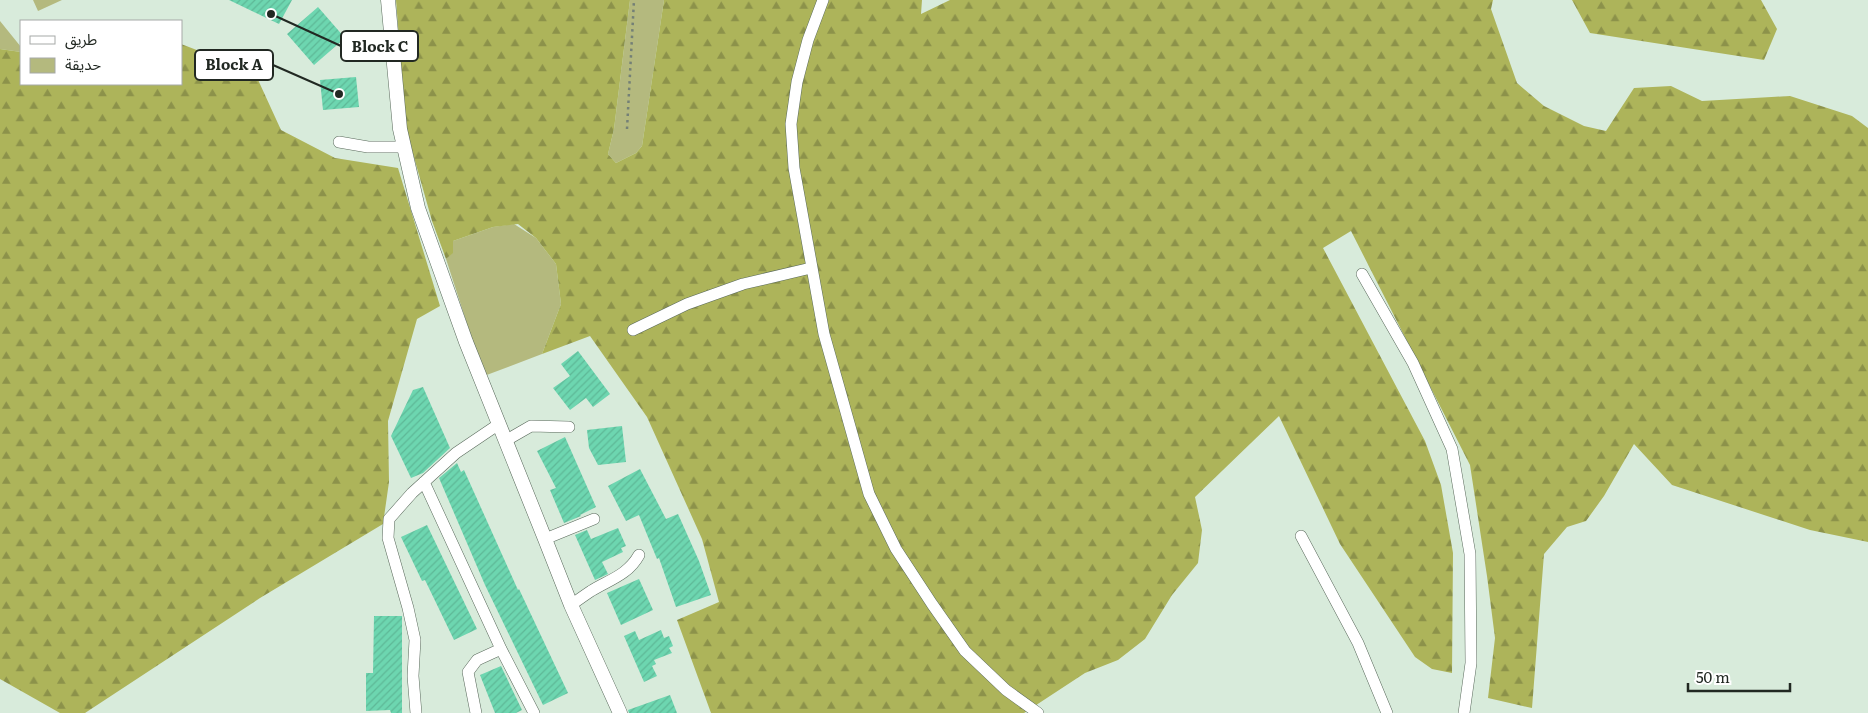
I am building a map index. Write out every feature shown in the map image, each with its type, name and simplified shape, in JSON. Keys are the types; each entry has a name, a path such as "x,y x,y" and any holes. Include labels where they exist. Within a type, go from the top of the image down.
{"street":[{"path":"388,0 400,129 418,208 466,342 505,441 572,605 620,713"},
{"path":"823,0 808,40 797,82 791,124 794,168 824,334 869,494 896,549 965,652 1006,690 1038,713"},
{"path":"339,142 368,147 404,147"},
{"path":"633,330 687,304 743,284 811,268"},
{"path":"1362,274 1414,363 1452,449 1470,554 1471,663 1464,713"},
{"path":"416,713 413,676 414,640 408,608 388,538 387,528 389,519 412,493 456,454 499,424"},
{"path":"505,441 531,426 569,427"},
{"path":"424,482 534,713"},
{"path":"545,540 594,519"},
{"path":"1301,536 1358,643 1387,713"},
{"path":"572,605 593,590 615,580 634,565 639,555"},
{"path":"476,713 468,672 477,660 502,649"}],"path":[{"path":"628,129 634,0"}],"green space":[{"path":"33,0 62,0 38,11"},
{"path":"396,0 630,0 614,129 608,154 616,163 636,153 642,146 664,0 922,0 921,14 950,0 1493,0 1491,9 1517,83 1544,106 1584,126 1606,131 1634,88 1671,86 1702,101 1790,96 1852,116 1868,128 1868,542 1810,530 1672,485 1634,444 1604,496 1586,521 1567,527 1544,554 1532,708 1488,698 1495,638 1470,465 1351,231 1323,248 1425,441 1441,485 1453,553 1452,673 1432,669 1415,657 1340,544 1279,416 1195,497 1202,530 1198,563 1172,595 1145,639 1118,660 1085,673 1024,713 711,713 677,620 719,602 702,539 647,417 590,336 542,354 561,304 556,264 536,238 518,224 493,227 453,241 453,253 446,259 432,221 406,129"},
{"path":"630,0 664,0 642,146 636,153 616,163 608,154 614,129"},
{"path":"1572,0 1761,0 1777,29 1764,60 1590,33"},
{"path":"0,21 20,46 20,52 0,49"},
{"path":"182,44 223,60 249,60 281,130 335,158 398,168 440,306 417,319 388,421 389,482 383,524 260,598 85,713 60,713 0,679 0,49 20,52 20,85 182,85"},
{"path":"514,224 536,238 556,264 561,304 542,354 484,376 446,259 452,253 453,241 493,227"}],"building":[{"path":"229,0 292,0 279,24"},
{"path":"318,7 345,38 314,65 287,34"},
{"path":"356,77 359,107 323,110 320,80"},
{"path":"578,351 610,394 593,407 586,398 570,410 553,388 570,376 561,364"},
{"path":"423,387 450,448 423,473 411,478 391,436 413,390"},
{"path":"622,426 626,462 598,465 589,448 587,430"},
{"path":"565,437 596,507 564,523 550,490 556,488 537,451"},
{"path":"457,463 461,472 464,470 518,590 568,693 543,705 485,585 439,478"},
{"path":"640,469 666,519 678,514 699,561 711,595 676,607 659,558 657,559 639,515 626,521 608,486"},
{"path":"427,525 477,629 454,640 425,580 422,581 401,537"},
{"path":"618,528 626,546 621,548 623,552 602,562 608,574 595,580 575,535 587,530 591,539"},
{"path":"639,579 653,610 621,625 607,593"},
{"path":"374,616 402,616 402,713 391,713 390,710 366,711 366,673 373,673"},
{"path":"661,630 664,638 669,636 673,646 669,648 672,653 654,660 656,664 652,666 657,676 644,682 624,636 635,631 639,640"},
{"path":"501,666 522,710 516,713 495,713 480,675"},
{"path":"670,695 677,713 629,713 628,710"}],"place":[{"name":"Block C","path":"271,14"},
{"name":"Block A","path":"339,94"}]}
